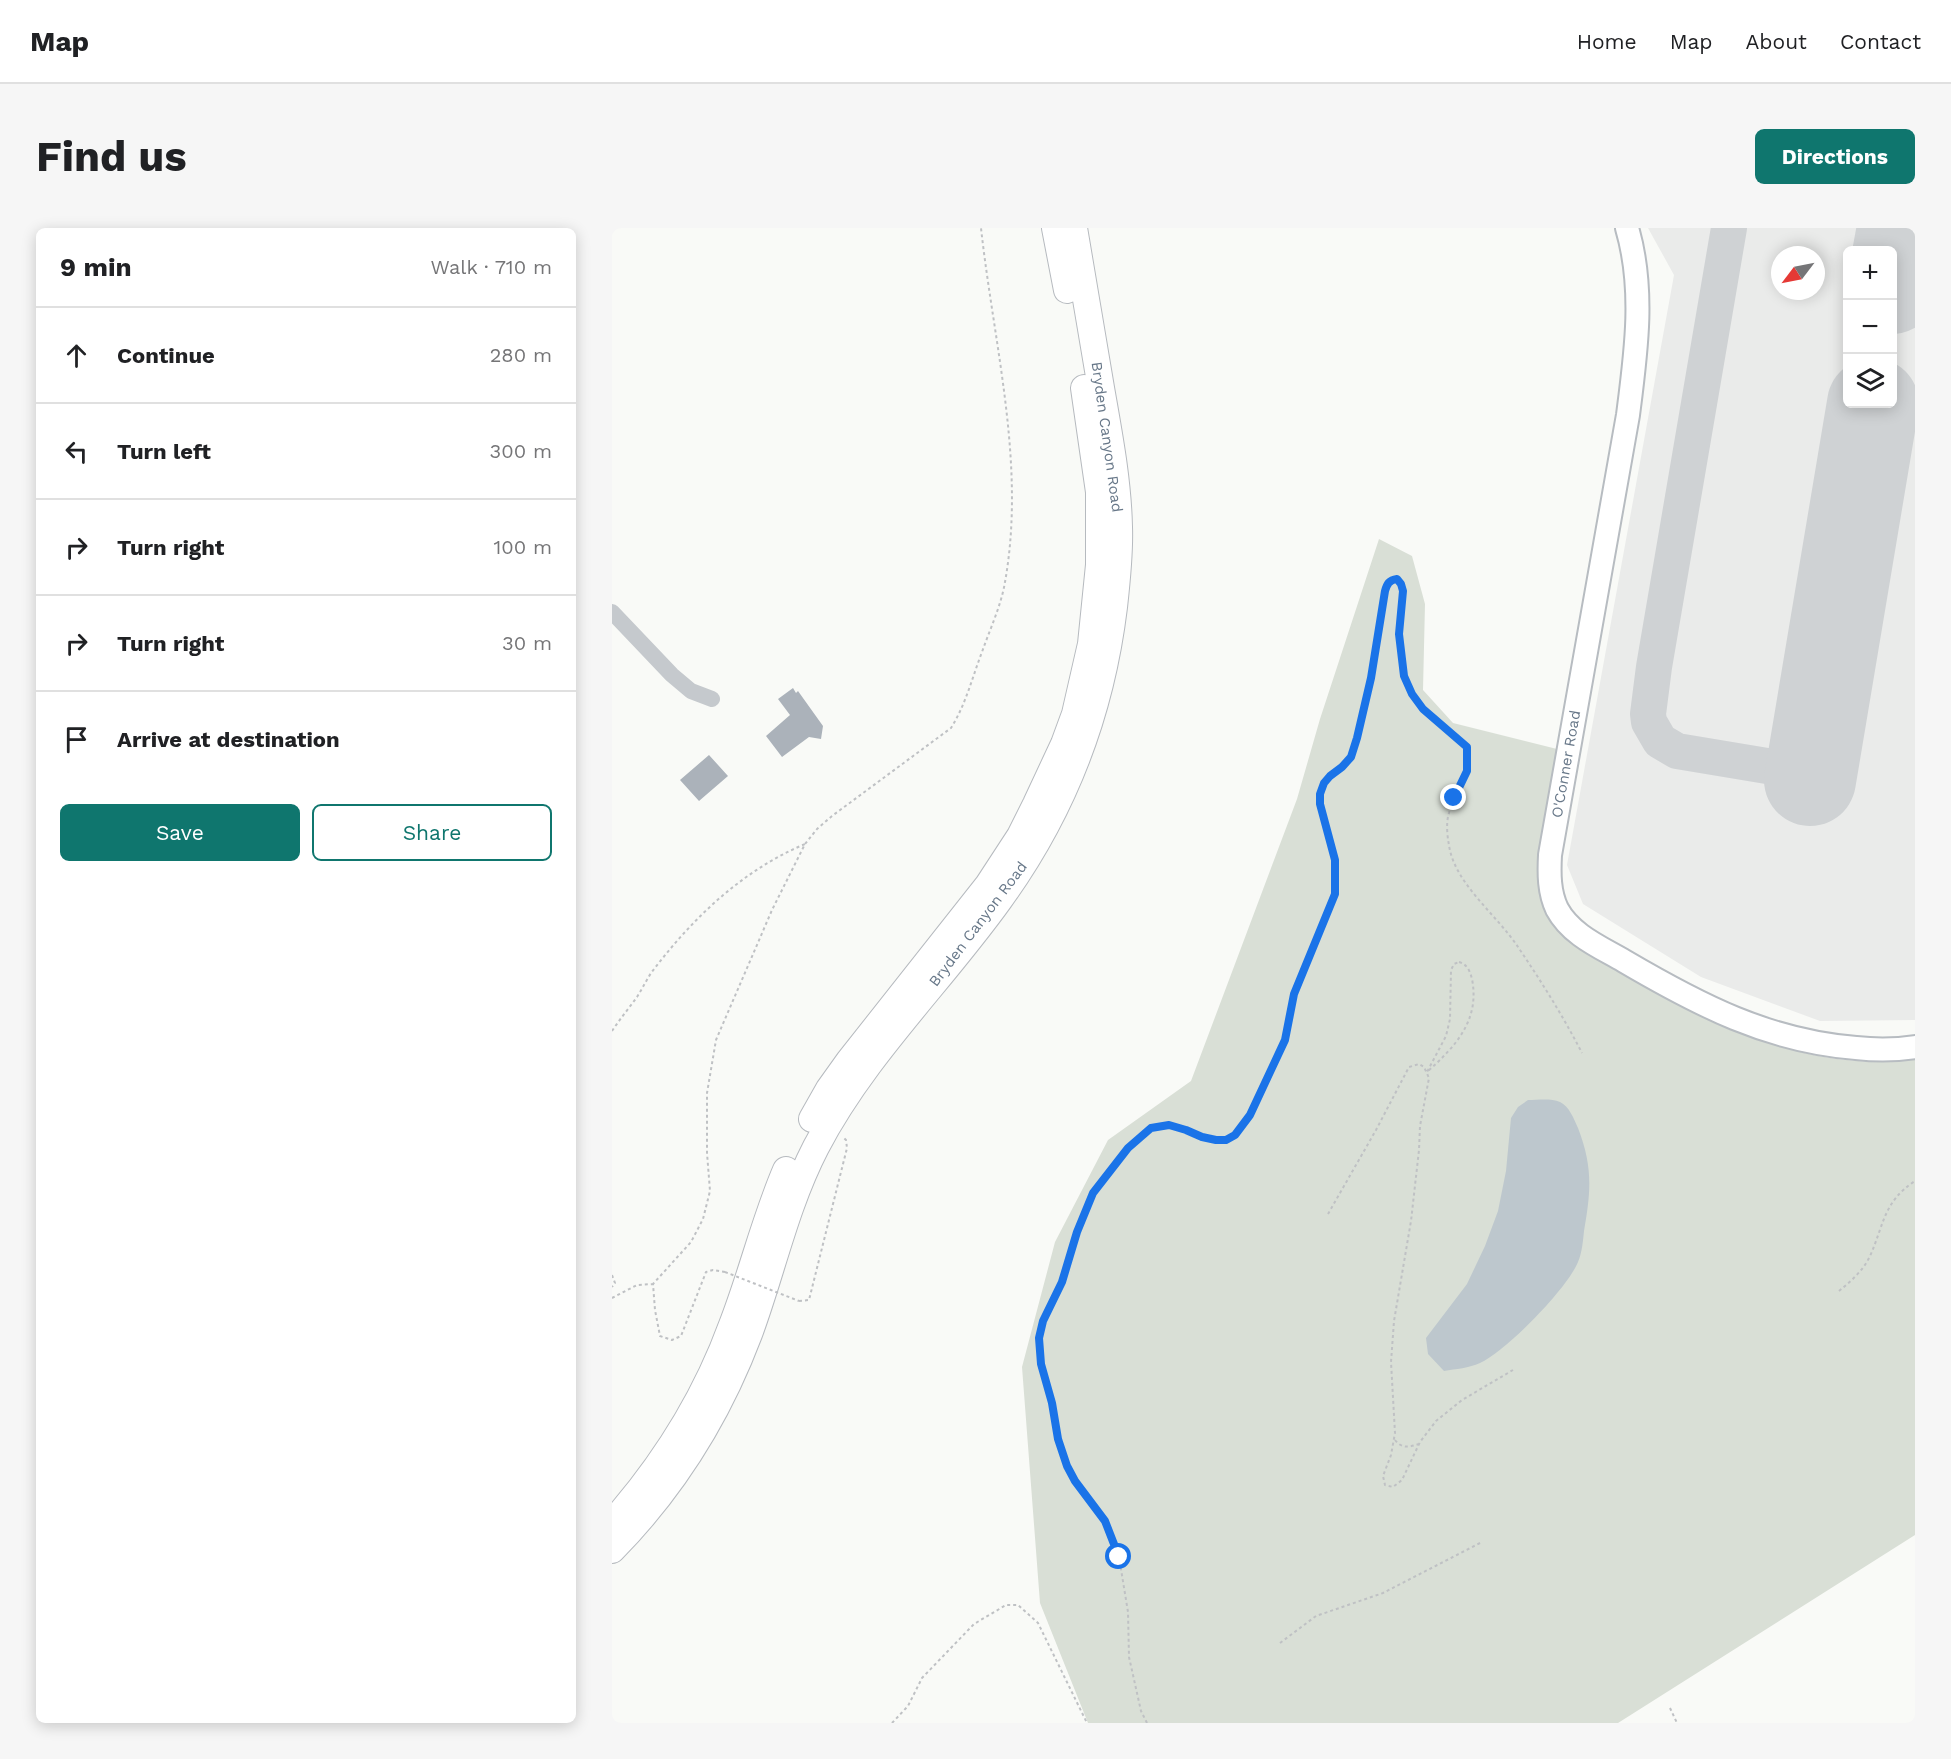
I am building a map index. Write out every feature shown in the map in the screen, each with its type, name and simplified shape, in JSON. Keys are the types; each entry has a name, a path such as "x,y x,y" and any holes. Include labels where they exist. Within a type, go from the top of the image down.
{"main road":[{"name":"Bryden Canyon Road","path":"612,1523 636,1496 680,1435 714,1370 732,1325 767,1216 811,1119 849,1061 988,885 1020,836 1064,744 1075,714 1091,644 1099,564 1099,492 1075,332 1056,228"},
{"name":"Bryden Canyon Road","path":"612,1550 676,1476 731,1379 750,1331 784,1224 806,1167 825,1130 870,1061 972,937 1015,878 1037,844 1081,750 1101,685 1110,645 1119,555 1119,525 1110,441 1074,228"}],"street":[{"name":"O'Conner Road","path":"1627,228 1636,271 1637,342 1628,415 1550,855 1550,888 1557,908 1574,930 1588,940 1659,982 1732,1019 1780,1035 1830,1046 1875,1050 1915,1047"},
{"path":"612,612 672,675 691,691 712,699"}],"path":[{"path":"612,1298 637,1285 653,1284 691,1242 703,1220 710,1191 707,1153 707,1093 716,1040 772,910 805,844 832,816 951,728 969,690 1005,585 1013,520 1011,452 981,228"},
{"path":"1147,1723 1141,1711 1129,1658 1128,1612 1119,1557 1105,1521 1075,1481 1067,1466 1058,1439 1052,1403 1041,1364 1039,1338 1043,1321 1062,1282 1089,1201 1107,1172 1128,1148 1151,1128 1169,1125 1216,1140 1226,1140 1235,1135 1250,1115 1285,1040 1294,994 1335,894 1335,860 1320,804 1320,794 1324,783 1351,757 1371,678 1385,591 1387,584 1392,580 1397,579 1403,591 1399,634 1404,676 1412,694 1423,709 1467,747 1467,771 1448,816 1452,859 1461,877 1518,946 1561,1014 1582,1053"},
{"path":"612,1030 650,975 713,902 762,868 805,844"},
{"path":"1463,963 1471,973 1473,986 1474,1002 1470,1020 1464,1033 1451,1049 1427,1072 1446,1036 1450,1019 1451,970 1454,964 1463,963"},
{"path":"1328,1214 1409,1067 1419,1064 1427,1072 1429,1078 1420,1126 1411,1221 1394,1322 1391,1362 1395,1440 1383,1476 1383,1481 1388,1487 1393,1487 1402,1480 1419,1444 1431,1427 1447,1411 1513,1370"},
{"path":"1839,1291 1853,1280 1870,1256 1882,1220 1893,1200 1904,1188 1915,1182"},
{"path":"653,1284 660,1336 672,1340 681,1336 706,1272 713,1270 725,1272 799,1301"},
{"path":"612,1275 615,1283 612,1287"},
{"path":"1395,1440 1407,1447 1419,1444"},
{"path":"1280,1643 1316,1616 1383,1593 1482,1542"},
{"path":"892,1723 908,1706 922,1678 974,1624 1006,1605 1018,1605 1038,1623 1087,1723"},
{"path":"1670,1708 1677,1723"}],"shaded area":[{"path":"1648,228 1915,228 1915,1020 1820,1021 1701,977 1583,904 1567,865 1674,275"},
{"path":"1379,539 1412,556 1425,604 1423,690 1453,723 1561,750 1538,872 1544,906 1561,932 1586,952 1656,993 1726,1027 1763,1041 1800,1052 1838,1059 1876,1062 1915,1059 1915,1535 1618,1723 1088,1723 1040,1603 1022,1367 1055,1242 1108,1140 1191,1081 1297,799 1320,719"},
{"path":"1528,1100 1553,1100 1563,1104 1573,1117 1583,1142 1588,1167 1589,1191 1579,1258 1572,1274 1549,1303 1505,1346 1480,1363 1444,1371 1428,1354 1426,1338 1467,1284 1485,1246 1498,1211 1506,1171 1511,1118 1518,1107"}],"building":[{"path":"793,688 796,693 798,691 823,726 821,739 809,737 782,757 766,736 790,715 778,699"},
{"path":"709,755 728,776 699,801 680,780"}],"taxiway":[{"path":"1729,228 1654,667 1649,722 1660,741 1677,751 1773,767 1790,763 1803,754 1819,725"}],"runway":[{"path":"1897,261 1903,228"},
{"path":"1810,780 1872,408"}],"route":[{"path":"1119,1557 1105,1521 1075,1481 1067,1466 1058,1439 1038,1347 1043,1321 1054,1303 1085,1209 1093,1193 1107,1172 1141,1135 1151,1128 1169,1125 1202,1137 1226,1140 1243,1127 1250,1115 1285,1040 1294,994 1335,894 1335,860 1320,804 1320,794 1324,783 1351,757 1371,678 1385,591 1387,584 1392,580 1397,579 1403,591 1399,634 1401,661 1404,676 1412,694 1436,722 1467,747 1467,771 1454,798"}]}
